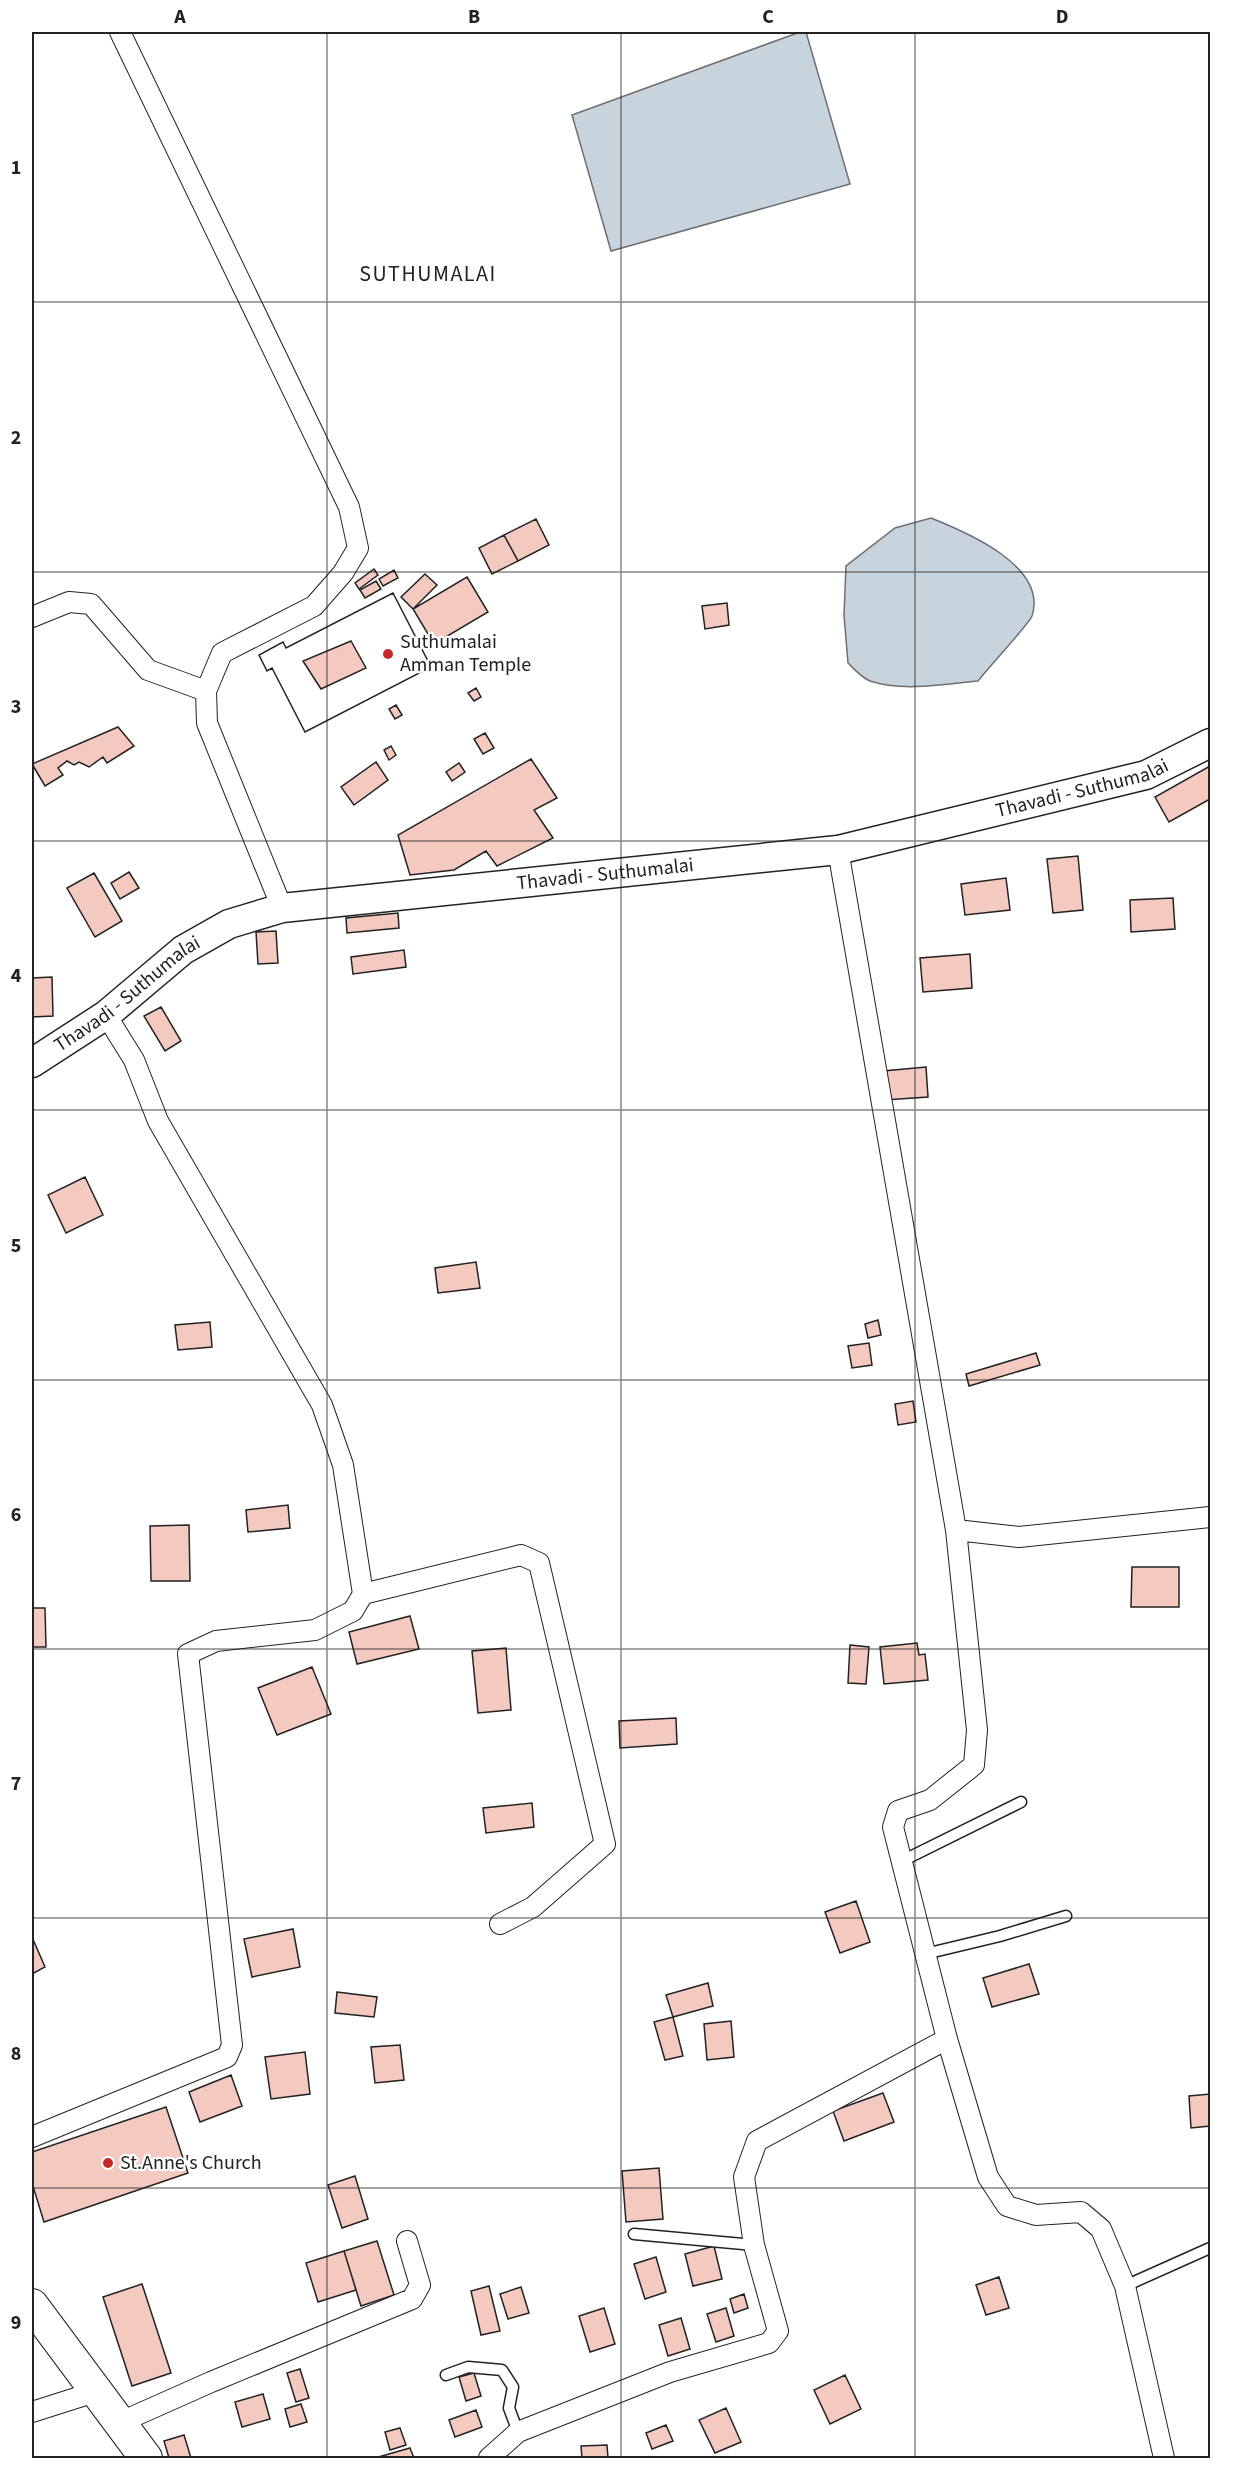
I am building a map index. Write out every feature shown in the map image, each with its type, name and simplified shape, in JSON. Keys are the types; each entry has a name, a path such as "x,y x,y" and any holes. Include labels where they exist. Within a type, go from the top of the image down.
{"main road":[{"name":"Thavadi - Suthumalai","path":"32,1063 106,1015 183,950 229,924 282,908 838,850 1146,775 1210,743"},
{"path":"32,2305 146,2458"}],"street":[{"path":"120,32 349,507 358,548 343,573 314,606 222,653 206,691 207,723 282,908"},
{"path":"32,617 69,602 91,604 148,670 206,691"},
{"path":"838,850 956,1530 977,1730 974,1765 930,1800 898,1811 893,1827 947,2039 988,2177 1007,2206 1036,2215 1081,2212 1101,2229 1125,2286 1164,2458"},
{"path":"32,2137 227,2057 232,2045 188,1654 216,1641 315,1630 353,1611 363,1594 343,1465 322,1405 158,1121 134,1060 106,1015"},
{"path":"956,1530 1019,1537 1210,1517"},
{"path":"363,1594 521,1555 539,1563 605,1844 533,1907 500,1924"},
{"path":"489,2458 518,2432 670,2372 769,2343 778,2331 754,2245 744,2177 757,2141 947,2039"},
{"path":"121,2422 211,2382 412,2299 420,2285 407,2241"},
{"path":"32,2412 98,2391"}],"lane":[{"path":"902,1861 1022,1802"},
{"path":"925,1953 1000,1936 1066,1916"},
{"path":"634,2234 754,2245"},
{"path":"1125,2286 1210,2248"},
{"path":"446,2375 468,2367 502,2370 513,2387 509,2408 518,2432"}],"shaded area":[{"path":"800,32 806,32 850,184 611,251 572,115"},
{"path":"931,518 983,542 1001,553 1016,567 1028,582 1034,598 1032,616 978,681 910,687 870,681 861,676 848,663 844,615 846,566 895,528"}],"building":[{"path":"536,519 549,545 518,561 504,535"},
{"path":"504,535 518,561 492,574 479,548"},
{"path":"374,569 378,575 359,589 355,583"},
{"path":"394,570 398,578 383,586 379,579"},
{"path":"425,574 437,585 413,609 401,597"},
{"path":"467,577 488,612 434,644 413,609"},
{"path":"376,581 381,589 365,598 360,590"},
{"path":"393,593 431,667 305,732 272,668 267,671 259,655 283,642 286,648","holes":["351,641 366,668 321,689 303,661"]},
{"path":"393,593 431,667 305,732 272,668 267,671 259,655 283,642 286,648"},
{"path":"727,603 729,625 705,629 702,606"},
{"path":"476,688 481,697 474,701 468,693"},
{"path":"396,705 402,715 395,719 389,709"},
{"path":"118,727 134,746 107,763 103,757 89,767 79,762 74,765 67,761 58,768 63,775 45,786 32,764"},
{"path":"485,733 494,748 483,754 474,739"},
{"path":"391,746 396,755 389,760 384,750"},
{"path":"531,759 557,798 534,810 553,838 497,866 486,851 454,870 410,875 398,835"},
{"path":"376,762 388,780 354,805 341,787"},
{"path":"459,763 465,772 452,781 446,772"},
{"path":"1210,766 1210,799 1169,822 1155,797"},
{"path":"1078,856 1083,910 1053,913 1047,859"},
{"path":"129,872 139,888 120,899 111,883"},
{"path":"94,873 122,921 95,937 67,888"},
{"path":"1006,878 1010,910 965,915 961,884"},
{"path":"1173,898 1175,929 1131,932 1130,900"},
{"path":"398,913 399,928 347,933 346,918"},
{"path":"276,931 278,963 258,964 256,932"},
{"path":"404,950 406,967 353,974 351,957"},
{"path":"970,954 972,988 923,992 920,958"},
{"path":"52,977 53,1016 32,1017 32,978"},
{"path":"161,1007 181,1041 165,1051 144,1016"},
{"path":"926,1067 928,1097 885,1100 883,1071"},
{"path":"85,1177 103,1215 66,1233 48,1195"},
{"path":"476,1262 480,1288 438,1293 435,1268"},
{"path":"878,1320 881,1335 868,1338 865,1324"},
{"path":"210,1322 212,1347 178,1350 175,1325"},
{"path":"869,1343 872,1365 852,1368 848,1346"},
{"path":"1036,1353 1040,1365 969,1386 966,1374"},
{"path":"913,1401 916,1422 898,1425 895,1404"},
{"path":"288,1505 290,1528 248,1532 246,1510"},
{"path":"189,1525 190,1581 151,1581 150,1526"},
{"path":"1132,1567 1179,1567 1179,1607 1131,1607"},
{"path":"32,1608 45,1608 46,1647 32,1647"},
{"path":"410,1616 419,1649 357,1664 349,1632"},
{"path":"917,1643 919,1655 925,1654 928,1680 884,1684 880,1647"},
{"path":"850,1645 869,1647 866,1684 848,1683"},
{"path":"506,1648 511,1710 478,1713 472,1651"},
{"path":"312,1667 331,1714 277,1735 258,1688"},
{"path":"676,1718 677,1744 620,1748 619,1721"},
{"path":"532,1803 534,1827 486,1833 483,1808"},
{"path":"856,1901 870,1942 840,1953 825,1912"},
{"path":"293,1929 300,1967 252,1977 244,1939"},
{"path":"32,1937 45,1967 32,1974"},
{"path":"1029,1964 1039,1994 992,2007 983,1978"},
{"path":"708,1983 713,2006 673,2017 666,1995"},
{"path":"337,1992 377,1997 374,2017 335,2013"},
{"path":"673,2017 683,2056 665,2060 654,2022"},
{"path":"731,2021 734,2057 707,2060 704,2024"},
{"path":"400,2045 404,2080 375,2083 371,2047"},
{"path":"305,2052 310,2094 271,2099 265,2057"},
{"path":"231,2075 242,2106 200,2122 189,2092"},
{"path":"883,2093 894,2122 844,2141 833,2111"},
{"path":"1210,2094 1210,2126 1191,2128 1189,2096"},
{"name":"St.Anne's Church","path":"166,2107 188,2173 44,2222 32,2183 32,2152"},
{"path":"659,2168 663,2219 626,2222 622,2171"},
{"path":"355,2176 368,2219 342,2228 328,2185"},
{"path":"377,2241 394,2295 361,2306 344,2251"},
{"path":"714,2246 722,2279 693,2286 685,2254"},
{"path":"344,2251 356,2290 318,2302 306,2263"},
{"path":"656,2257 666,2292 645,2299 634,2264"},
{"path":"999,2277 1009,2308 986,2315 976,2285"},
{"path":"142,2284 171,2373 132,2386 103,2297"},
{"path":"489,2286 500,2331 481,2335 471,2291"},
{"path":"521,2287 529,2313 508,2319 500,2294"},
{"path":"744,2294 748,2308 734,2313 730,2299"},
{"path":"604,2308 615,2344 590,2352 579,2316"},
{"path":"726,2308 734,2336 716,2342 707,2314"},
{"path":"681,2318 690,2349 668,2356 659,2325"},
{"path":"300,2369 309,2398 296,2402 287,2373"},
{"path":"474,2373 481,2396 466,2401 459,2377"},
{"path":"845,2375 861,2409 830,2424 814,2390"},
{"path":"263,2394 270,2419 242,2427 235,2402"},
{"path":"301,2404 307,2422 290,2427 285,2409"},
{"path":"726,2408 741,2442 715,2453 699,2420"},
{"path":"476,2410 482,2427 455,2437 449,2420"},
{"path":"666,2425 673,2441 652,2449 646,2433"},
{"path":"400,2428 406,2445 390,2450 385,2432"},
{"path":"184,2435 191,2458 169,2458 164,2441"},
{"path":"607,2445 608,2458 582,2458 581,2446"},
{"path":"410,2448 414,2458 375,2458"}],"place":[{"name":"Suthumalai Amman Temple","path":"388,654"},
{"name":"St.Anne's Church","path":"108,2163"}],"district":[{"name":"SUTHUMALAI","path":"428,274"}]}
